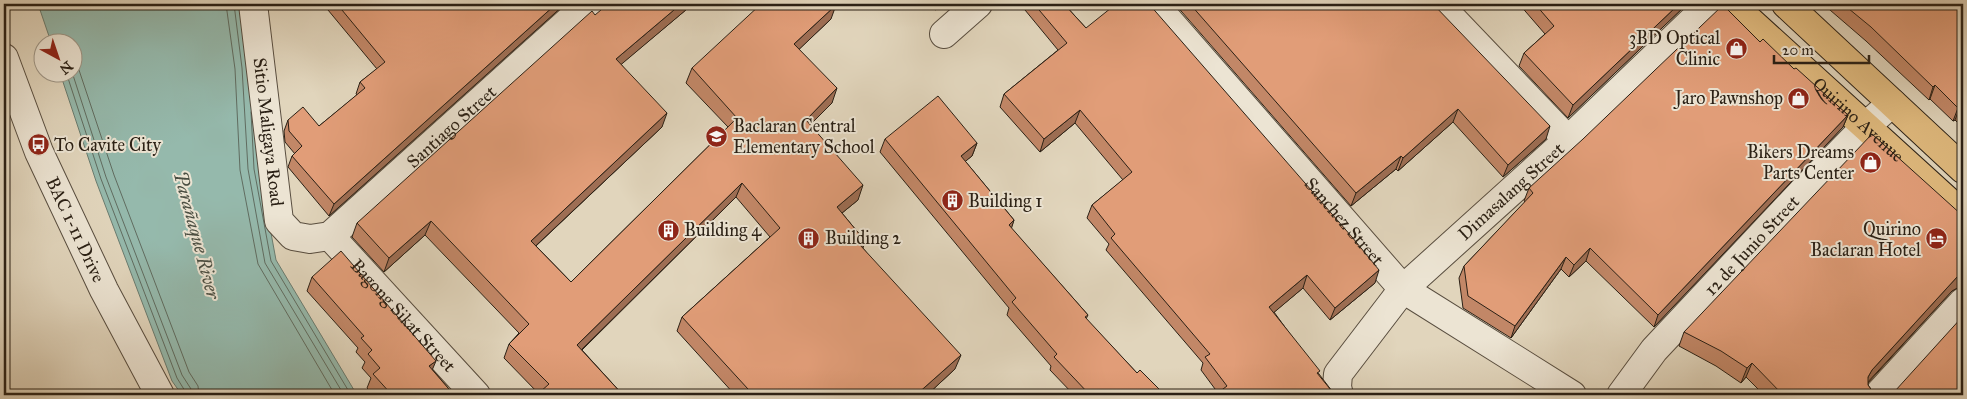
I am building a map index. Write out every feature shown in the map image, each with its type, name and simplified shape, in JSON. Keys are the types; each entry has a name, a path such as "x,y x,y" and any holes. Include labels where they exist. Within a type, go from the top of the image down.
{"main road":[{"name":"Quirino Avenue","path":"1731,4 1963,215"},
{"name":"Quirino Avenue","path":"1786,4 1963,169"}],"street":[{"name":"Sitio Maligaya Road","path":"253,4 279,221 293,236 320,238"},
{"name":"Santiago Street","path":"320,238 588,4"},
{"path":"944,34 978,4"},
{"name":"Sanchez Street","path":"1154,4 1403,289 1572,395"},
{"path":"1438,4 1568,140"},
{"name":"Dimasalang Street","path":"1339,395 1337,388 1338,374 1403,289 1568,140 1710,4"},
{"name":"BAC 1-11 Drive","path":"4,58 39,152 104,290 160,395"},
{"name":"12 de Junio Street","path":"1621,395 1654,350 1866,126 1892,103"},
{"name":"Bagong Sikat Street","path":"320,238 476,395"},
{"path":"1878,395 1963,302"}],"water":[{"name":"Parañaque River","path":"38,4 245,4 259,168 276,260 357,395 182,395 172,381 96,181 63,82 82,82 82,32 48,32"}],"building":[{"path":"337,4 556,4 334,204 292,156 302,146 289,131 288,120 303,107 319,126 365,88 360,82 385,62"},
{"path":"608,4 681,4 616,59 667,113 531,241 571,282 737,118 692,68 761,4 835,4 794,44 837,88 806,120 863,185 837,207 865,241 860,245 961,355 916,395 741,395 748,389 682,317 780,228 742,183 577,345 623,395 544,395 540,392 549,384 509,344 529,324 431,221 389,258 357,223 592,11 595,15"},
{"path":"1034,4 1064,4 1086,28 1116,4 1149,4 1379,270 1335,308 1307,275 1269,307 1320,371 1317,373 1335,395 1291,395 1289,393 1286,395 1215,395 1227,386 1205,357 1210,354 1111,238 1115,234 1092,205 1132,172 1080,110 1044,139 1004,94 1067,43"},
{"path":"1190,4 1433,4 1550,126 1508,165 1458,109 1403,158 1401,156 1356,193"},
{"path":"1535,4 1679,4 1573,105 1524,53 1554,26"},
{"path":"1843,4 1963,4 1963,110 1960,107 1958,108 1935,85 1933,87 1871,27"},
{"path":"1723,5 1760,42 1763,39 1794,69 1796,68 1848,115 1658,315 1590,248 1574,265 1566,257 1515,326 1468,296 1464,266 1533,193 1529,188"},
{"path":"938,96 977,143 961,156 1014,220 1009,225 1088,315 1085,317 1137,373 1140,370 1165,395 1090,395 1054,357 1057,354 1012,302 1016,298 885,139"},
{"path":"1872,134 1963,216 1963,273 1957,277 1872,370 1868,377 1868,385 1873,392 1879,395 1783,395 1752,363 1747,368 1721,351 1684,332"},
{"path":"341,251 436,361 429,366 454,395 392,395 373,374 380,368 368,354 372,350 361,338 364,336 312,277"},
{"path":"1963,316 1963,395 1888,395 1895,391"}],"place":[{"name":"3BD Optical Clinic","path":"1736,48"},
{"name":"Jaro Pawnshop","path":"1799,98"},
{"name":"Baclaran Central Elementary School","path":"717,136"},
{"name":"To Cavite City","path":"38,145"},
{"name":"Bikers Dreams Parts Center","path":"1870,162"},
{"name":"Building 1","path":"952,201"},
{"name":"Building 4","path":"668,230"},
{"name":"Building 2","path":"809,238"},
{"name":"Quirino Baclaran Hotel","path":"1937,239"}]}
